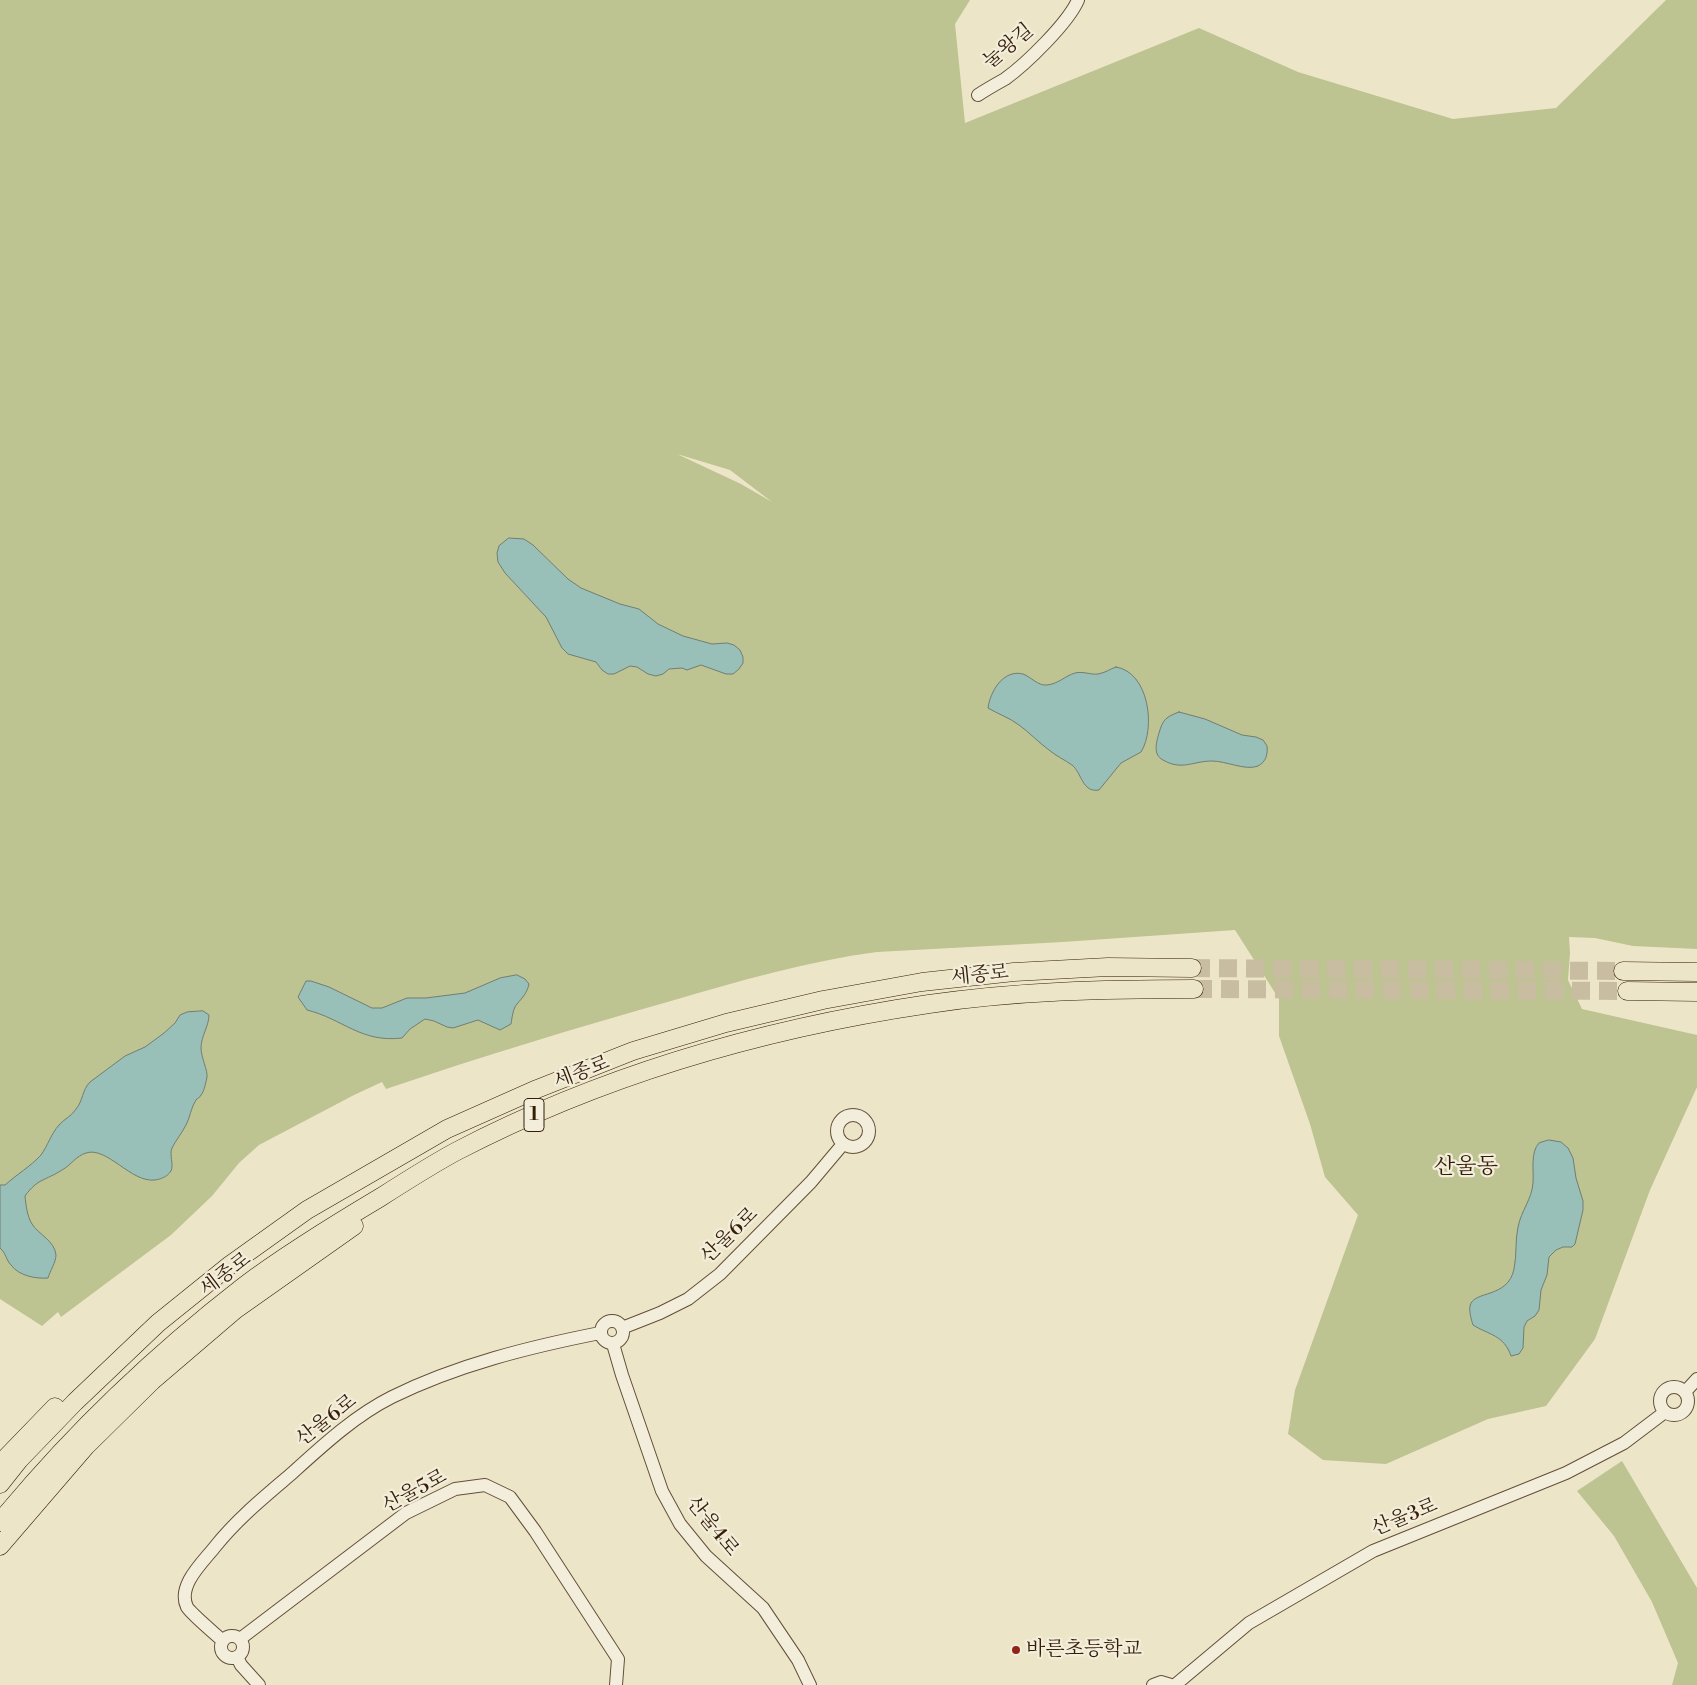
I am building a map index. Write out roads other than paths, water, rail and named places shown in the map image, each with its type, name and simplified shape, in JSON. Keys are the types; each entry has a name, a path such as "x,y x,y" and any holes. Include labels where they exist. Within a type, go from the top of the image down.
{"highway":[{"name":"세종로","path":"0,1484 19,1460 69,1408 144,1336 230,1265 307,1210 448,1128 537,1089 642,1048 726,1022 823,1000 922,982 1014,972 1108,967 1192,968"},
{"path":"1623,971 1697,972"},
{"name":"세종로","path":"0,1522 36,1478 92,1420 172,1344 246,1285 316,1236 455,1152 544,1110 640,1073 724,1047 833,1021 929,1004 1014,994 1109,989 1194,989"},
{"path":"1627,991 1697,992"},
{"path":"0,1464 37,1424 143,1324 218,1261 317,1195 411,1140 455,1118 537,1089"},
{"path":"0,1546 86,1446 152,1381 235,1310 341,1234 443,1168 544,1110"}],"street":[{"name":"눌왕길","path":"978,95 1006,78 1036,51 1064,22 1078,0"},
{"name":"산울6로","path":"622,1328 688,1299 720,1274 811,1182 844,1144"},
{"path":"608,1322 616,1322 622,1328 622,1338 613,1344 606,1342 600,1333 602,1326 608,1322"},
{"name":"산울6로","path":"223,1641 187,1607 185,1590 198,1568 225,1534 249,1509 320,1449 352,1423 391,1398 457,1369 563,1340 600,1333"},
{"name":"산울4로","path":"613,1344 662,1491 680,1524 706,1556 763,1608 798,1660 810,1685"},
{"path":"1685,1392 1697,1379"},
{"path":"1673,1387 1685,1392 1688,1402 1685,1411 1678,1415 1665,1412 1660,1404 1664,1391 1673,1387"},
{"name":"산울3로","path":"1173,1685 1250,1622 1373,1551 1566,1474 1624,1443 1665,1412"},
{"name":"산울5로","path":"240,1639 406,1513 455,1489 485,1485 510,1497 550,1555 618,1659 616,1685"},
{"path":"231,1636 240,1639 243,1649 237,1657 230,1658 224,1654 221,1647 223,1641 231,1636"},
{"path":"237,1657 241,1665 259,1685"},
{"path":"1153,1685 1161,1682 1173,1685"}],"water":[{"path":"509,538 524,539 533,545 568,579 581,588 620,604 639,609 658,624 683,636 712,644 727,643 734,645 740,650 743,663 733,674 726,674 701,665 687,670 682,668 669,669 663,674 656,676 648,674 637,667 630,666 614,674 608,674 596,662 568,654 562,648 546,617 505,573 498,562 497,553 499,546"},
{"path":"1116,667 1127,671 1136,679 1142,690 1146,702 1148,729 1146,742 1141,752 1121,763 1099,790 1093,790 1086,786 1072,765 1052,752 1019,725 988,708 995,689 1009,675 1023,674 1038,683 1047,685 1075,673 1098,674"},
{"path":"1179,712 1205,719 1242,735 1263,740 1267,746 1265,760 1258,766 1242,767 1218,761 1176,765 1163,760 1158,755 1156,748 1160,728 1166,719"},
{"path":"517,975 525,979 529,984 515,1008 511,1024 500,1030 478,1020 453,1028 425,1019 410,1029 402,1038 388,1039 375,1037 363,1034 307,1010 298,997 306,981 311,981 329,987 372,1008 382,1008 407,998 426,998 465,993 500,978"},
{"path":"203,1011 209,1015 201,1048 207,1077 203,1092 196,1099 186,1125 172,1148 171,1171 162,1178 155,1180 146,1179 128,1171 111,1159 94,1152 82,1154 62,1170 38,1183 25,1196 28,1214 35,1228 53,1246 56,1258 48,1278 33,1277 18,1272 9,1263 0,1248 0,1185 5,1185 41,1155 56,1128 78,1106 85,1088 90,1082 125,1056 145,1047 164,1033 175,1023 180,1015 187,1012"},
{"path":"1549,1140 1561,1142 1568,1148 1573,1158 1576,1178 1583,1201 1583,1210 1575,1244 1572,1247 1563,1247 1556,1250 1549,1257 1547,1275 1541,1290 1539,1310 1535,1316 1527,1321 1524,1327 1523,1348 1519,1354 1511,1356 1500,1340 1473,1325 1470,1306 1477,1298 1498,1290 1511,1279 1515,1264 1518,1227 1532,1189 1534,1151 1539,1143"}],"tunnel":[{"path":"1192,968 1623,971"},
{"path":"1194,989 1627,991"}],"place":[{"name":"바른초등학교","path":"1016,1650"}],"district":[{"name":"산울동","path":"1466,1168"}]}
